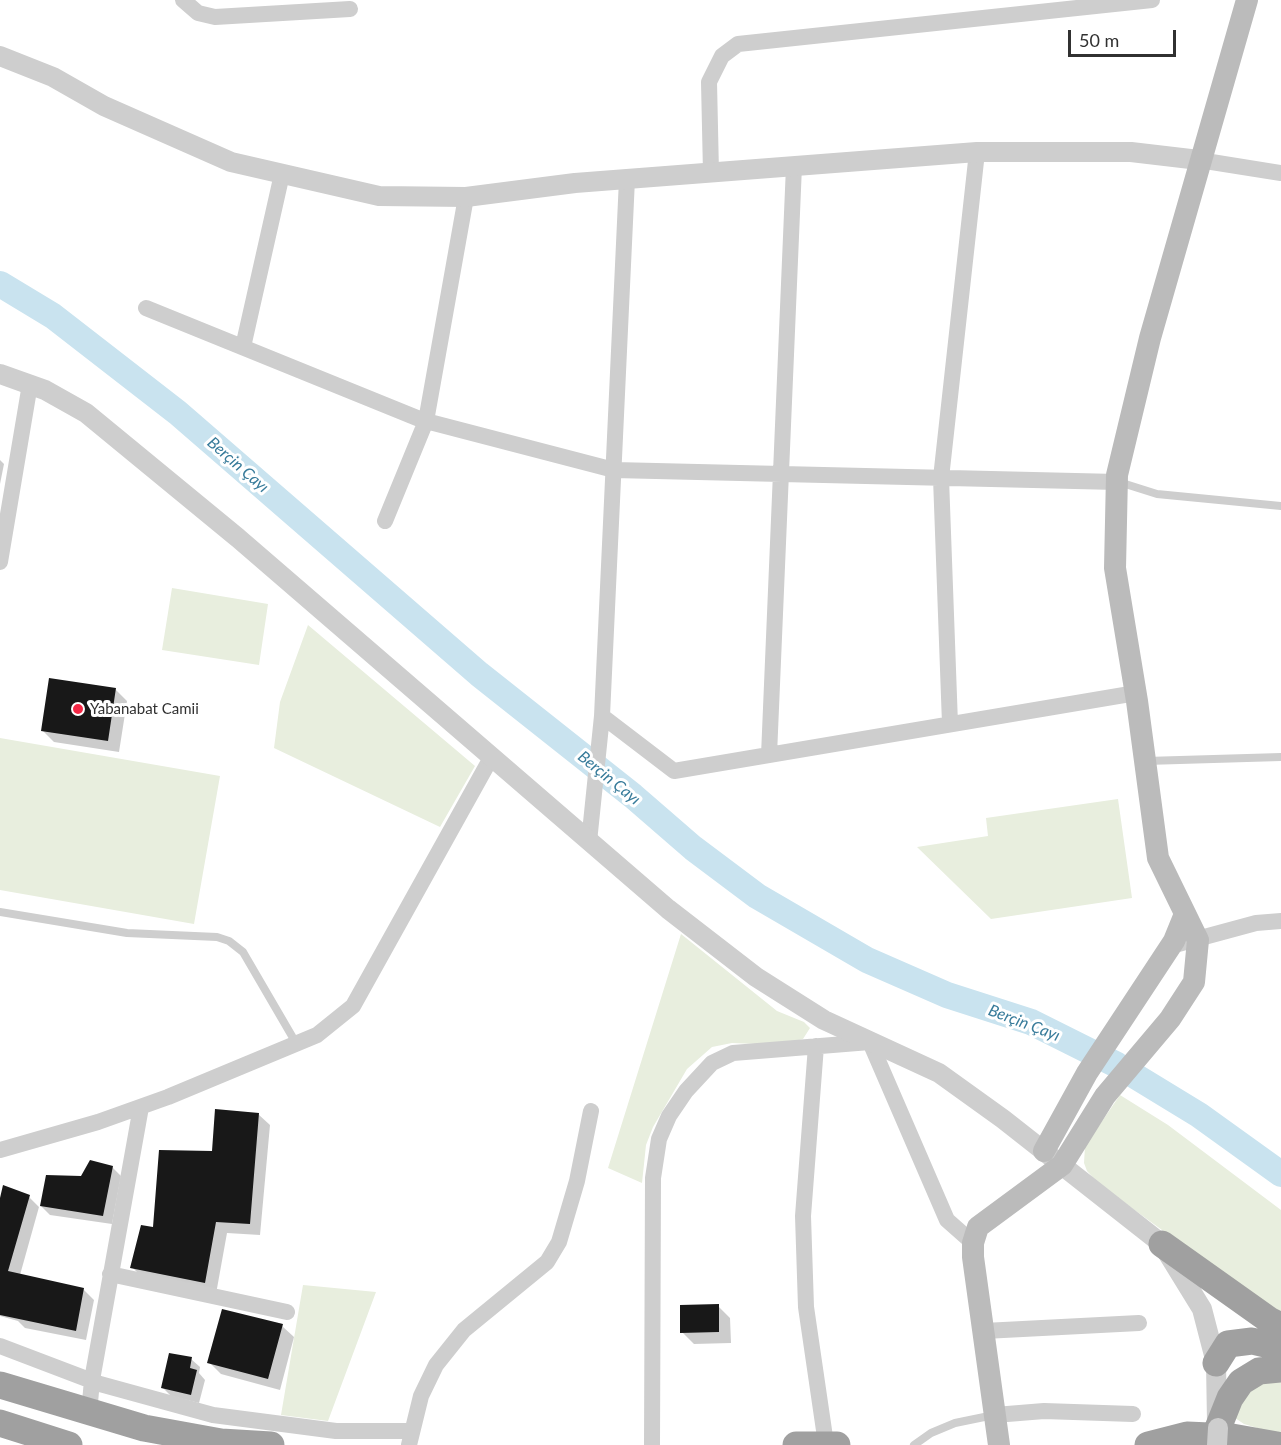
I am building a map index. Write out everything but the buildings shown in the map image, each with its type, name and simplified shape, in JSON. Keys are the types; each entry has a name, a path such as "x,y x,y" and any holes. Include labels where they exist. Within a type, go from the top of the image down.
{"highway":[{"path":"1162,1244 1269,1320 1281,1326"},
{"path":"1216,1362 1228,1344 1252,1341 1281,1348"},
{"path":"1217,1436 1230,1398 1241,1382 1259,1371 1281,1369"},
{"path":"0,1385 89,1414 144,1428 221,1442 271,1445"},
{"path":"0,1403 11,1430"},
{"path":"11,1430 69,1445"},
{"path":"11,1430 140,1445"},
{"path":"1148,1445 1187,1435 1232,1437 1277,1445"},
{"path":"796,1445 837,1445"}],"main road":[{"path":"999,1445 973,1242 978,1227 1062,1165 1104,1096 1170,1020 1194,982 1198,940 1158,858 1136,693 1115,568 1117,482 1150,338 1199,160 1247,0"},
{"path":"1044,1151 1087,1073 1171,946 1185,914"}],"street":[{"path":"183,0 198,13 216,17 350,9"},
{"path":"711,173 709,82 722,56 738,44 1152,0"},
{"path":"0,56 52,78 104,106 231,162 379,196 466,197 627,179 977,152 1131,152 1281,173"},
{"path":"950,724 940,477 977,152"},
{"path":"769,755 794,166"},
{"path":"243,347 282,174"},
{"path":"590,837 602,720 627,179"},
{"path":"385,520 426,421 466,197"},
{"path":"146,308 426,421 614,470 1117,482"},
{"path":"0,374 30,384 87,413 238,538 491,758 590,837 668,909 756,977 824,1020 939,1073 1044,1151 1162,1244 1202,1309 1216,1362 1217,1436"},
{"path":"0,562 30,384"},
{"path":"602,720 674,771 1136,693"},
{"path":"0,1150 141,1107 317,1035 353,1006 491,758"},
{"path":"1171,946 1256,923 1281,921"},
{"path":"652,1445 653,1178 659,1139 669,1116 686,1091 712,1063 734,1053 870,1042"},
{"path":"870,1042 947,1220 973,1242"},
{"path":"816,1046 803,1215 804,1261 806,1307 826,1444"},
{"path":"89,1414 92,1380 141,1107"},
{"path":"0,1346 92,1380 213,1415 410,1438 421,1396 436,1365 464,1330 547,1262 559,1242 577,1181 591,1111"},
{"path":"110,1274 287,1312"},
{"path":"984,1330 1139,1323"},
{"path":"995,1415 1044,1412 1133,1414"}],"lane":[{"path":"1117,482 1156,494 1281,506"},
{"path":"1145,761 1281,757"},
{"path":"0,912 127,933 217,937 229,940 243,952 296,1043"},
{"path":"914,1445 931,1433 955,1423 995,1415"}],"green space":[{"path":"172,588 268,604 259,665 162,650"},
{"path":"308,625 475,766 440,827 274,748 280,702"},
{"path":"0,738 220,776 194,924 0,890"},
{"path":"1118,799 1132,898 991,919 917,847 988,836 986,818"},
{"path":"681,934 777,1011 804,1022 810,1028 803,1039 780,1045 732,1043 712,1047 687,1069 653,1127 646,1145 642,1183 608,1168"},
{"path":"1120,1095 1168,1125 1281,1210 1281,1317 1099,1184 1087,1171 1084,1163 1085,1146"},
{"path":"303,1285 376,1292 328,1421 281,1415"},
{"path":"1281,1382 1281,1435 1244,1424 1232,1416 1253,1388 1264,1383"}],"waterway":[{"name":"Berçin Çayı","path":"0,284 53,316 178,413 479,674 633,796 693,848 757,896 867,960 947,995 1031,1022 1117,1065 1199,1115 1281,1174"}],"place":[{"name":"Yabanabat Camii","path":"78,709"}]}
